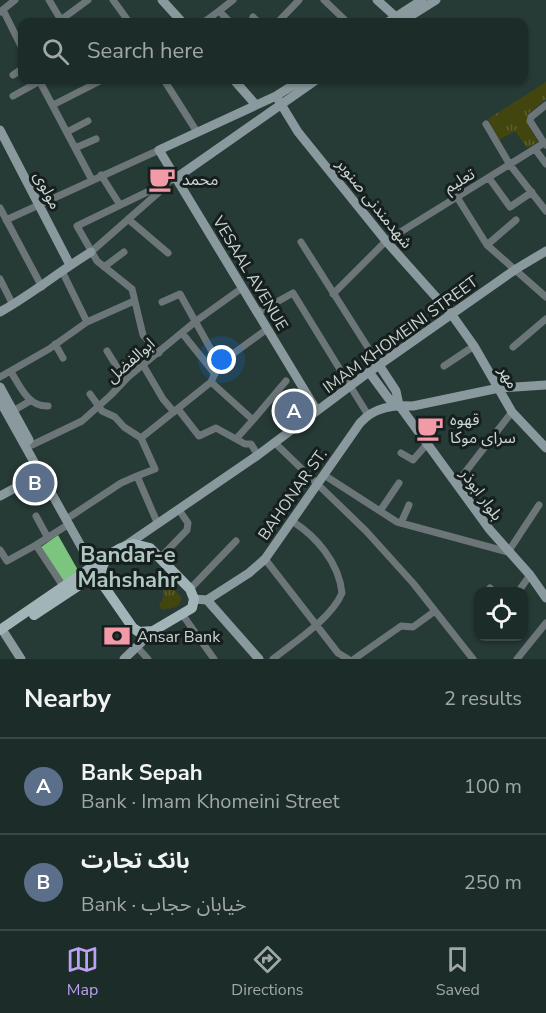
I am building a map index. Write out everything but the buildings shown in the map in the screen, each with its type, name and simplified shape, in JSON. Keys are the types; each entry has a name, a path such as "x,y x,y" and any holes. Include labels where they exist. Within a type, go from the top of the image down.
{"main road":[{"path":"1,632 63,586 99,562 125,546 142,545 150,548 192,594 192,608 153,631 139,632 133,628 101,582 99,562"},
{"path":"1,632 87,580 101,582"}],"street":[{"path":"15,0 1,11 18,41"},
{"path":"49,0 58,18"},
{"path":"113,0 126,18"},
{"path":"209,18 233,0"},
{"path":"324,0 343,18"},
{"path":"410,12 422,0"},
{"path":"400,18 436,0"},
{"path":"63,18 84,1"},
{"path":"281,18 295,1"},
{"path":"167,2 179,18"},
{"path":"382,2 393,18"},
{"path":"219,11 226,18"},
{"path":"13,75 18,72"},
{"path":"13,96 33,84"},
{"path":"42,84 92,180"},
{"path":"53,105 94,84"},
{"path":"167,84 197,132"},
{"path":"238,84 256,105"},
{"path":"279,100 287,84"},
{"path":"0,312 42,287 91,252 176,178 279,100 309,84"},
{"path":"6,220 256,105 279,100"},
{"name":"شهدمندنی صنوبر","path":"279,100 298,132 386,241 452,315"},
{"path":"545,144 530,121 531,117 546,105"},
{"path":"67,132 88,121"},
{"path":"486,124 510,165 546,211"},
{"name":"مولوی","path":"0,130 39,205 66,268"},
{"path":"75,148 96,139"},
{"name":"تعلیم","path":"333,294 386,241 545,144"},
{"path":"535,149 546,164"},
{"name":"VESAAL AVENUE","path":"159,150 317,411"},
{"path":"101,175 120,205"},
{"path":"159,353 143,335 132,290 104,267 91,252 77,226 176,178"},
{"path":"489,178 510,207 532,192"},
{"path":"457,197 487,245 546,297"},
{"path":"0,208 42,287"},
{"path":"128,219 168,253"},
{"path":"487,245 516,220"},
{"path":"301,242 396,391 399,405"},
{"name":"IMAM KHOMEINI STREET","path":"125,546 258,455 369,372 516,269 546,251"},
{"path":"104,267 124,252"},
{"path":"66,268 87,322"},
{"path":"0,279 13,305"},
{"name":"ابوالفضل","path":"32,445 82,421 143,365 196,321 242,288"},
{"path":"257,313 293,293 368,415 379,409 399,405 413,406 499,388 545,386"},
{"path":"162,302 180,294 219,364"},
{"path":"0,376 10,372 87,322 134,301"},
{"name":"مهر","path":"452,315 474,346 512,411 546,448"},
{"path":"513,347 546,319"},
{"path":"141,438 211,382 219,364 267,328"},
{"path":"182,333 215,374"},
{"path":"55,344 63,358"},
{"path":"444,366 474,346"},
{"path":"107,351 125,380"},
{"path":"143,365 163,399 199,436 216,428 251,444 258,455"},
{"path":"10,372 30,401 41,406 48,406"},
{"path":"369,372 389,399 399,405"},
{"path":"236,439 286,381"},
{"path":"211,382 253,420"},
{"path":"0,387 70,520"},
{"path":"0,550 7,561 48,538 121,483 155,469 141,438 114,417 102,411 90,394"},
{"path":"0,401 41,474 99,562"},
{"path":"13,411 30,401"},
{"name":"بلوار ابوذر","path":"399,405 490,530 546,596"},
{"path":"456,484 512,411"},
{"name":"BAHONAR ST.","path":"207,600 249,573 265,559 360,423 368,415"},
{"path":"274,442 366,531 413,583 473,659"},
{"path":"401,453 413,460 427,444"},
{"path":"0,496 41,474"},
{"path":"324,475 401,523 508,552 538,505"},
{"path":"137,476 156,523"},
{"path":"380,511 399,483"},
{"path":"401,523 409,505"},
{"path":"160,558 187,530 188,523 178,510"},
{"path":"36,516 48,538"},
{"path":"273,659 316,625 341,597 340,583 331,561 321,546 292,521"},
{"path":"236,541 192,594 207,600 260,659"},
{"path":"36,545 63,586"},
{"path":"265,559 338,653 348,659"},
{"path":"521,587 530,575"},
{"path":"354,659 401,626 413,627 435,611"},
{"path":"182,614 214,659"},
{"path":"517,659 546,622"},
{"path":"124,659 138,648 153,631"},
{"path":"1,632 21,659"},
{"path":"138,648 148,659"}],"green space":[{"path":"546,82 546,99 528,114 527,123 538,142 527,148 515,131 499,140 488,119"},
{"path":"163,585 171,586 182,598 177,606 162,610 159,605 163,598"}],"place":[{"name":"محمد","path":"162,179"},
{"name":"Bank Sepah","path":"294,411"},
{"name":"قهوه سرای موکا","path":"430,428"},
{"name":"بانک تجارت","path":"35,483"},
{"name":"Ansar Bank","path":"117,636"}],"district":[{"name":"Bandar-e Mahshahr","path":"128,566"}]}
